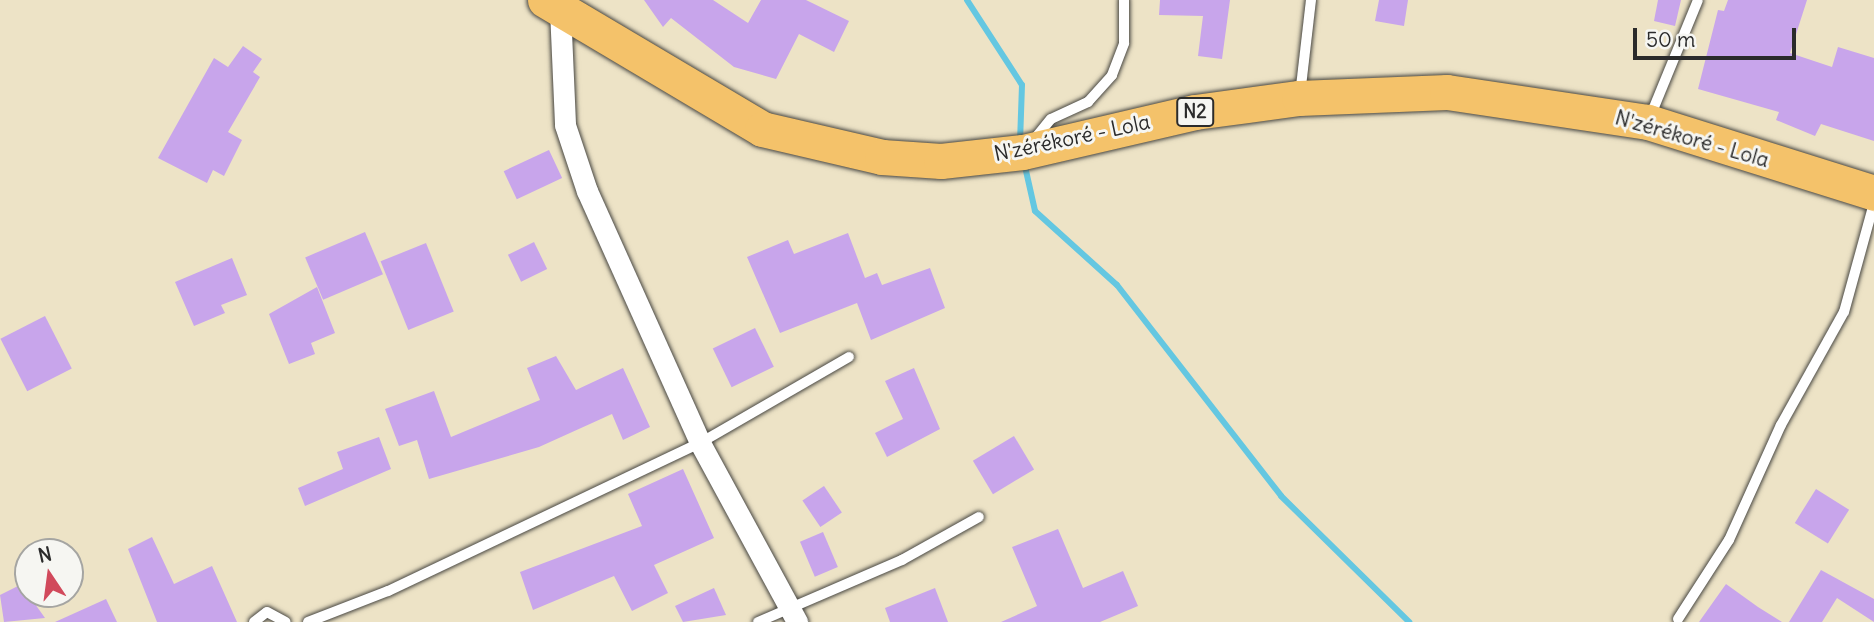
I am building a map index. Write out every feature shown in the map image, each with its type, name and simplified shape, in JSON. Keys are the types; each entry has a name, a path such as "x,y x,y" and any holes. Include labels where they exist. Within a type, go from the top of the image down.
{"highway":[{"name":"N'zérékoré - Lola","path":"552,5 762,129 882,157 941,161 1023,152 1195,112 1299,97 1447,92 1648,122 1874,192"}],"street":[{"path":"552,5 569,142 700,443 792,615"}],"lane":[{"path":"1023,152 1051,119 1088,102 1112,75 1124,44 1124,0"},
{"path":"1299,97 1311,0"},
{"path":"1648,122 1698,0"},
{"path":"1678,620 1729,540 1781,425 1844,312 1874,203"},
{"path":"308,622 388,591 700,443 849,357"},
{"path":"758,622 792,615 902,560 979,517"},
{"path":"254,622 267,612 286,622"}],"building":[{"path":"644,0 713,0 748,23 761,0 806,0 849,21 834,52 799,34 776,79 734,67 671,18 663,27"},
{"path":"1160,0 1230,0 1222,59 1198,56 1203,16 1159,15"},
{"path":"1379,0 1408,0 1404,26 1375,21"},
{"path":"1658,0 1681,0 1675,26 1654,21"},
{"path":"1728,0 1807,0 1790,53 1832,67 1838,47 1874,58 1874,141 1821,124 1815,136 1776,120 1779,112 1698,89 1718,10 1724,11"},
{"path":"243,46 262,59 253,72 260,77 228,132 242,140 224,176 213,170 207,183 158,158 214,58 228,67"},
{"path":"549,150 562,178 517,199 504,171"},
{"path":"365,232 383,274 323,300 305,257"},
{"path":"848,233 865,278 877,273 882,285 930,268 945,308 871,340 857,303 780,333 747,257 788,240 794,254"},
{"path":"534,242 547,269 521,282 508,255"},
{"path":"426,243 454,312 408,330 381,261"},
{"path":"232,258 247,295 221,305 225,313 194,326 175,282"},
{"path":"317,287 335,333 311,343 315,354 289,364 269,314"},
{"path":"45,316 72,369 27,391 0,339"},
{"path":"755,328 774,367 732,387 713,349"},
{"path":"556,356 576,390 623,368 650,427 623,440 612,414 539,447 429,479 417,440 399,446 385,409 434,391 451,437 540,400 527,368"},
{"path":"914,368 940,429 887,457 875,433 903,419 885,381"},
{"path":"1014,436 1034,469 993,494 973,461"},
{"path":"379,437 391,469 305,506 298,488 343,469 337,452"},
{"path":"683,469 714,538 654,565 668,593 632,611 614,576 533,610 520,572 642,526 628,494"},
{"path":"824,486 842,513 820,527 802,501"},
{"path":"1816,489 1849,510 1828,544 1795,523"},
{"path":"1058,529 1083,588 1123,571 1138,606 1100,622 1001,622 1037,606 1012,547"},
{"path":"823,532 838,567 815,577 800,542"},
{"path":"152,537 174,584 212,566 237,622 157,622 128,549"},
{"path":"1821,570 1874,599 1874,622 1837,598 1822,622 1789,622"},
{"path":"1726,584 1758,607 1782,622 1699,622"},
{"path":"14,588 14,608 38,608 45,618 4,622 0,595"},
{"path":"714,588 726,615 683,622 675,606"},
{"path":"935,588 948,622 890,622 885,608"},
{"path":"106,599 117,622 55,622"}],"waterway":[{"path":"967,0 1022,85 1020,141"},
{"path":"1024,162 1035,211 1117,285 1281,496 1409,622"}]}
